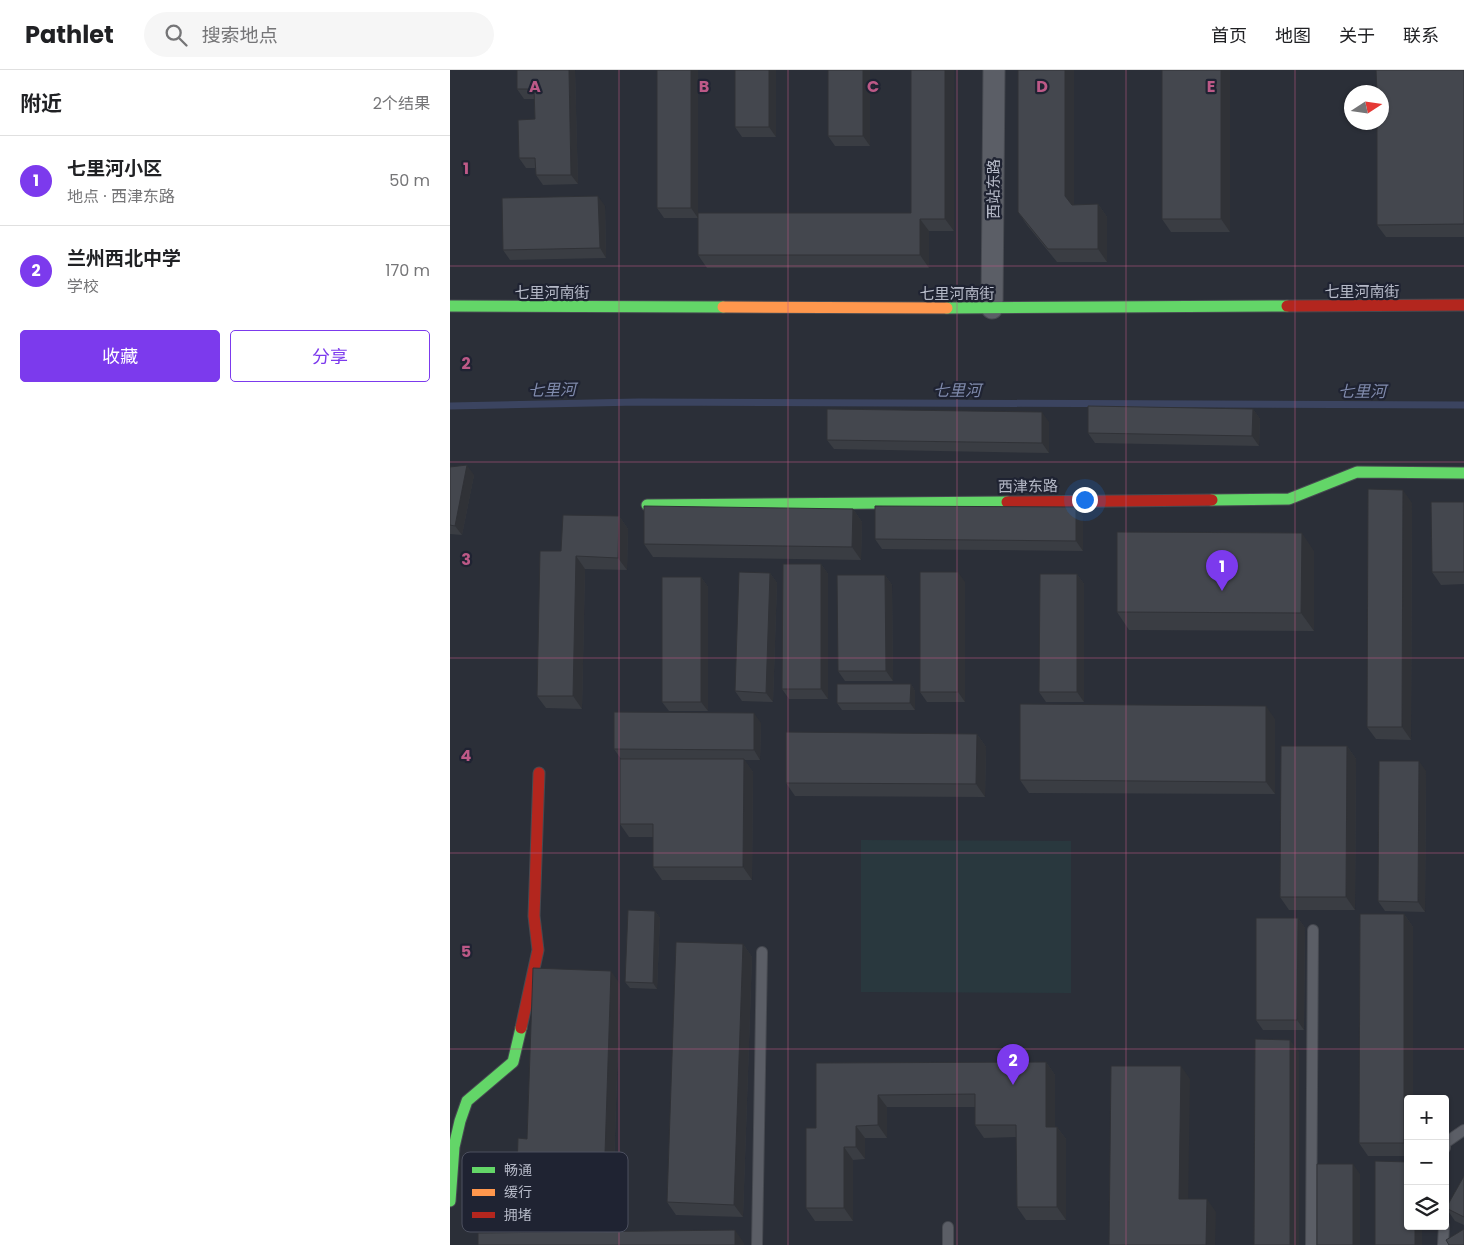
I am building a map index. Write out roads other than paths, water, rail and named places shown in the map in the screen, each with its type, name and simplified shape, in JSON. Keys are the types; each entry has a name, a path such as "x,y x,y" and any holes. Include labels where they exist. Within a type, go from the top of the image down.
{"street":[{"name":"西站东路","path":"992,308 994,70"},
{"name":"七里河南街","path":"450,306 992,308 1464,305"},
{"name":"西津东路","path":"647,505 1289,499 1357,472 1464,473"},
{"path":"450,1201 454,1147 467,1101 513,1062 538,950 534,916 539,773"}],"lane":[{"path":"1311,1245 1313,930"},
{"path":"757,1245 762,952"},
{"path":"1449,1140 1464,1130"},
{"path":"948,1227 948,1245"},
{"path":"1444,1230 1444,1245"}],"waterway":[{"name":"七里河","path":"450,406 638,402 1464,405"}],"place":[{"name":"七里河小区","path":"1222,591"},
{"name":"兰州西北中学","path":"1013,1085"}]}
